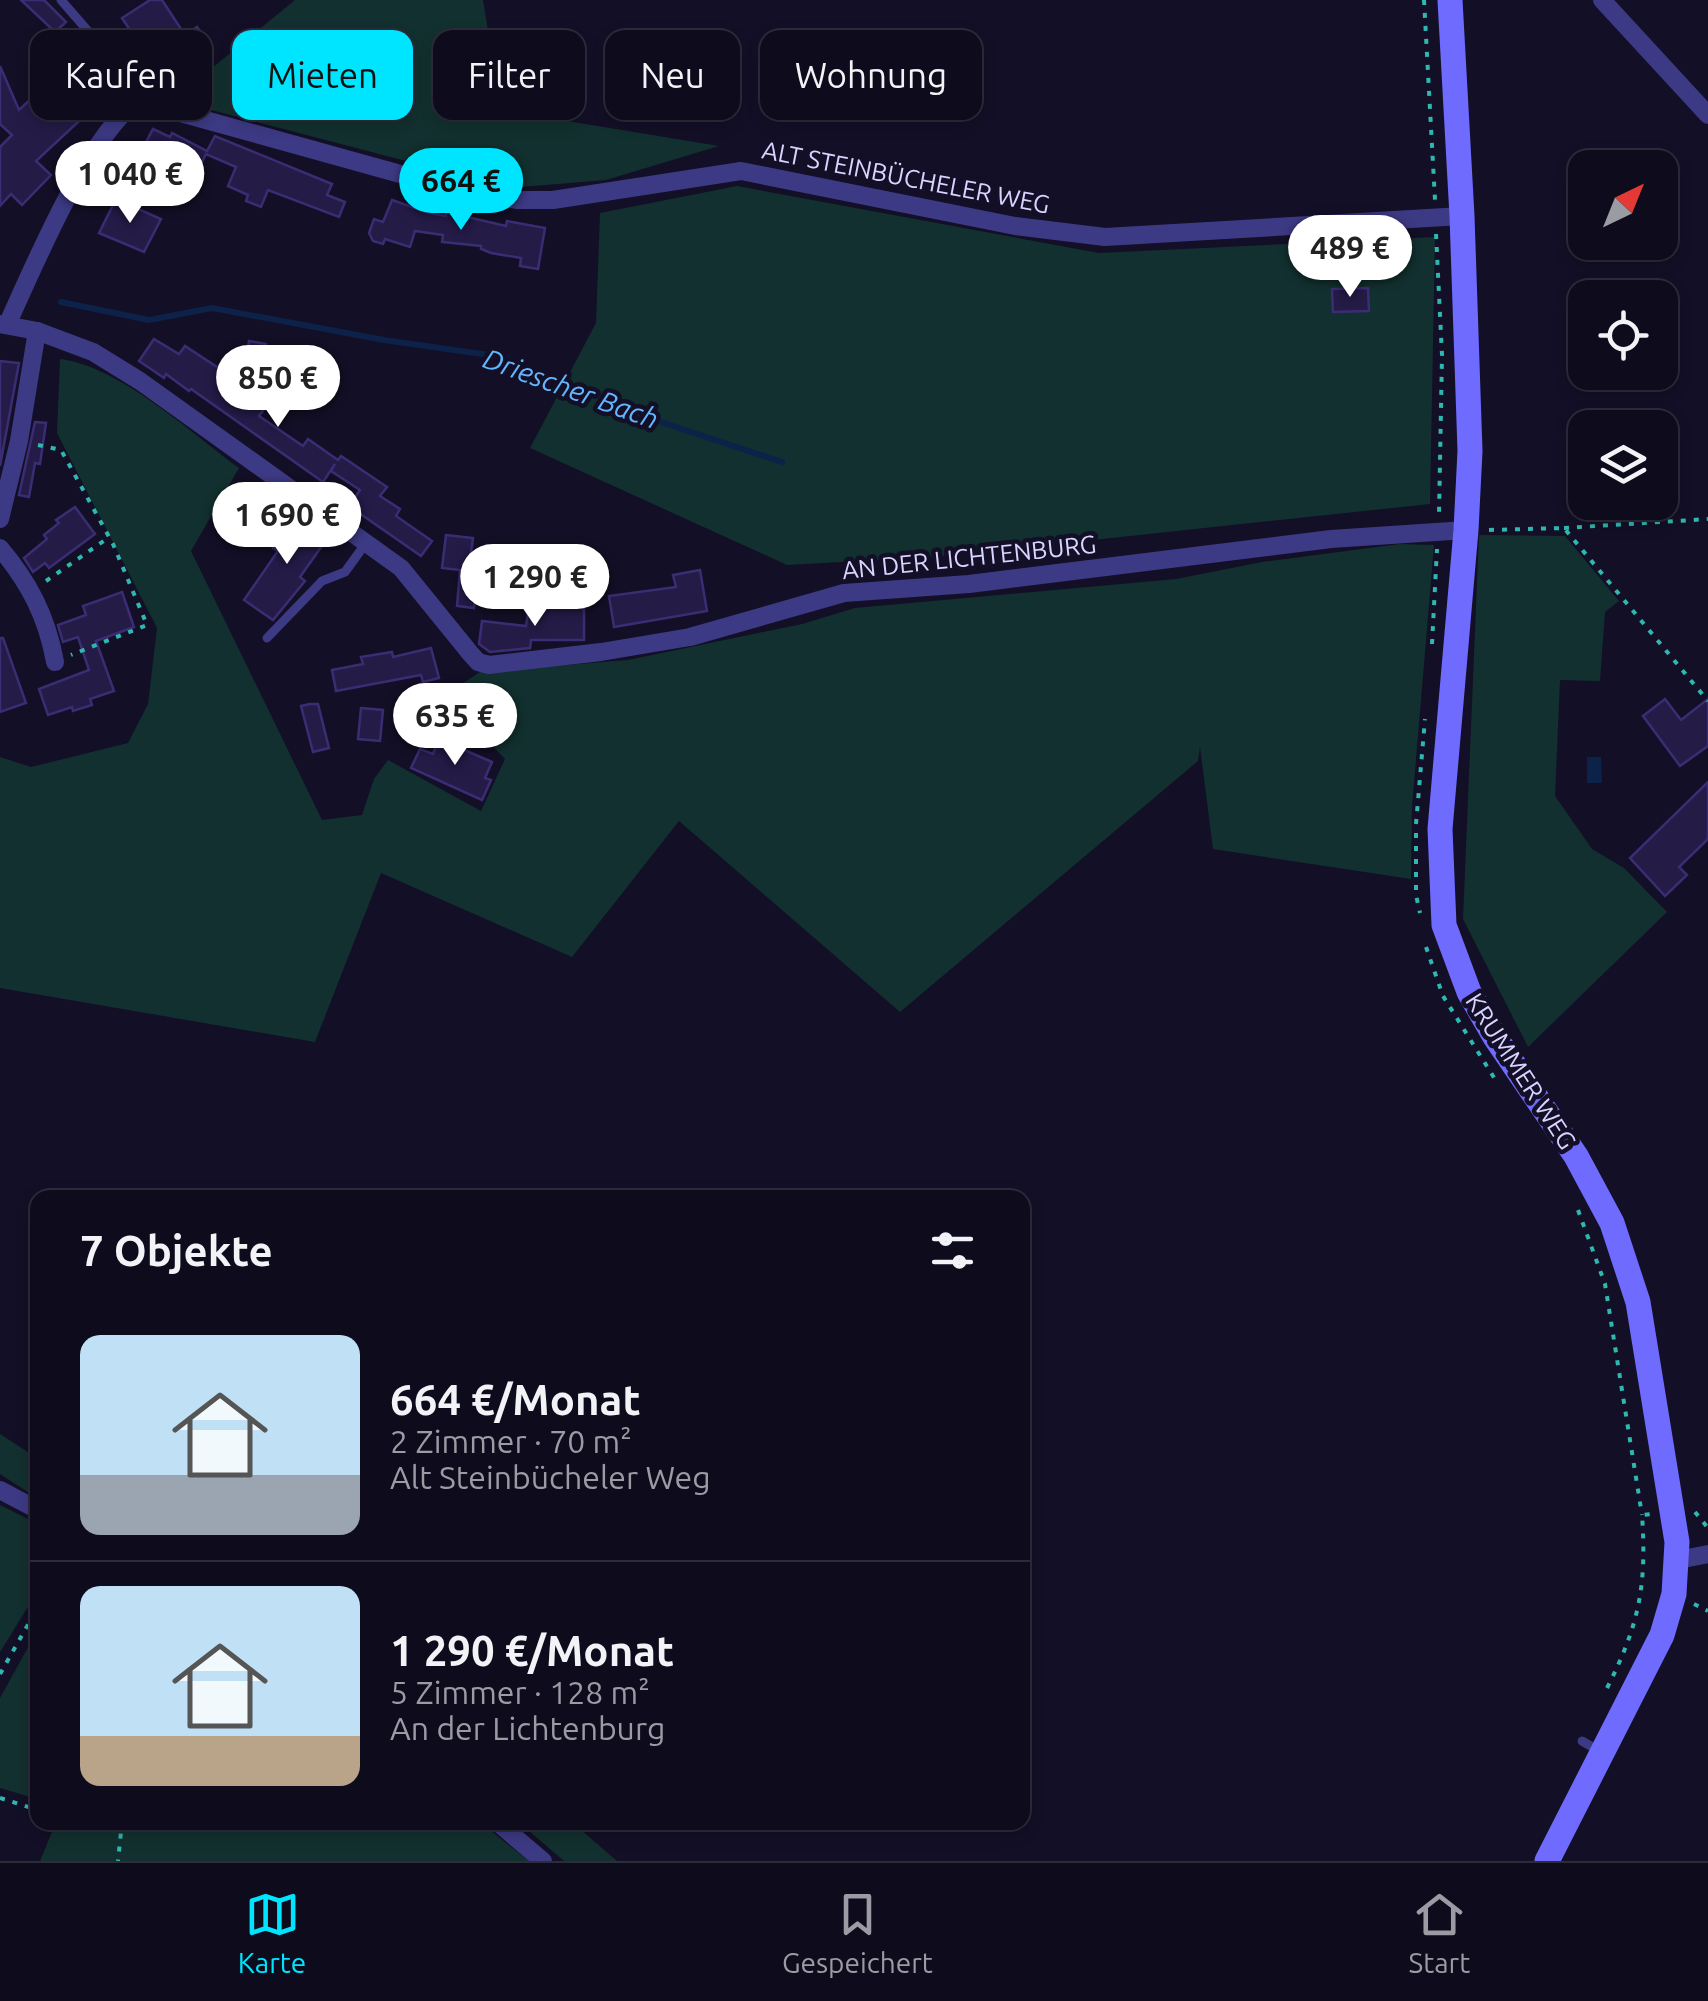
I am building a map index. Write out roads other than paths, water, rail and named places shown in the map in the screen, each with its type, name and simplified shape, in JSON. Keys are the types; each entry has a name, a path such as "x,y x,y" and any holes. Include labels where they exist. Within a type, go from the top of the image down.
{"main road":[{"name":"KRUMMER WEG","path":"1450,0 1470,450 1440,829 1444,926 1469,992 1576,1156 1612,1223 1638,1302 1678,1560 1674,1594 1662,1635 1592,1746 1547,1861"}],"street":[{"path":"1602,0 1708,115"},
{"path":"3,325 80,176 116,120"},
{"name":"ALT STEINBÜCHELER WEG","path":"205,120 465,192 518,200 553,200 741,171 1014,226 1105,236 1462,216"},
{"name":"AN DER LICHTENBURG","path":"3,325 36,331 93,352 140,382 414,580 470,653 478,662 489,665 690,637 844,593 969,584 1331,539 1466,530"},
{"path":"0,519 19,441 36,331"},
{"path":"0,548 21,572 49,626 55,662"},
{"path":"0,1490 30,1506"},
{"path":"1678,1560 1708,1554"},
{"path":"506,1830 543,1861"}],"lane":[{"path":"61,0 87,30"},
{"path":"267,638 322,581 345,572 366,544"}],"water":[{"path":"1587,757 1601,757 1602,783 1587,783"}],"waterway":[{"name":"Driescher Bach","path":"61,302 149,320 212,308 503,357 649,418 782,462"}]}
